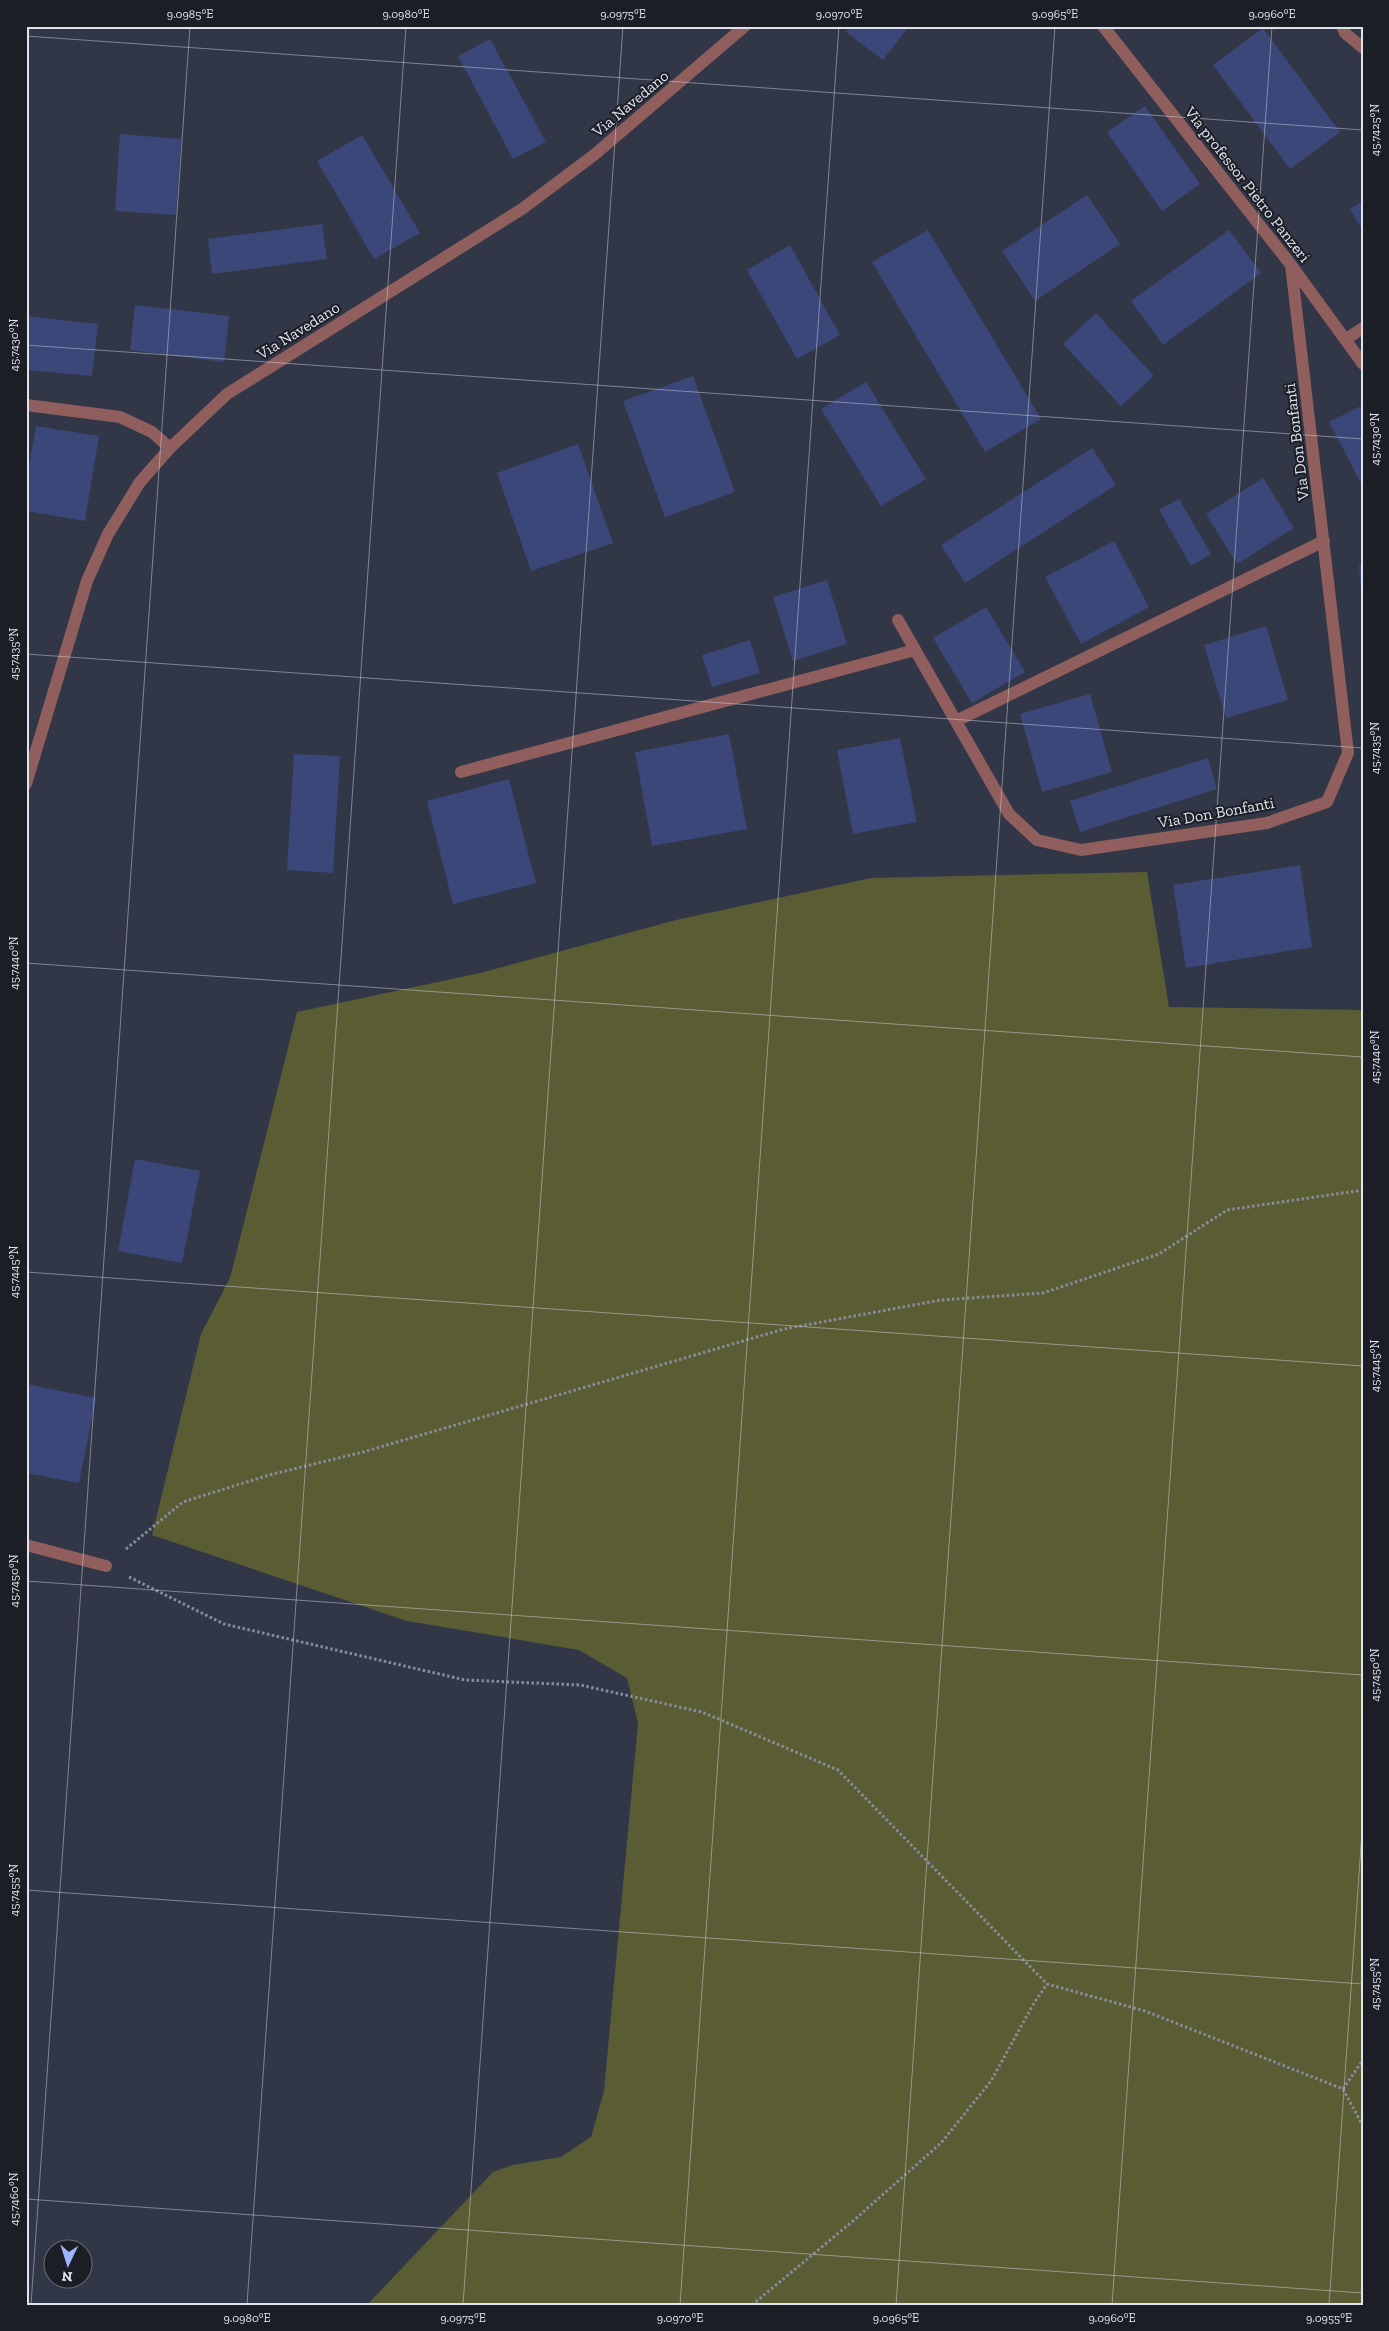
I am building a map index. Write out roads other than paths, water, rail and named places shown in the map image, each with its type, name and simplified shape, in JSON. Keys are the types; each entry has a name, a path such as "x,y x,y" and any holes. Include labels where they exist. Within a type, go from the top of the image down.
{"street":[{"name":"Via Navedano","path":"26,784 87,581 108,534 140,482 170,448 226,394 522,209 594,155 745,26"},
{"name":"Via professor Pietro Panzeri","path":"1103,26 1291,265 1363,364"},
{"path":"1342,26 1345,33 1363,48"},
{"name":"Via Don Bonfanti","path":"898,620 1009,814 1037,840 1081,850 1267,823 1327,802 1348,754 1291,265"},
{"path":"1346,339 1363,328"},
{"path":"26,405 120,417 152,432 170,448"},
{"path":"956,721 1324,541"},
{"path":"461,772 915,650"},
{"path":"26,1545 106,1566"}]}
